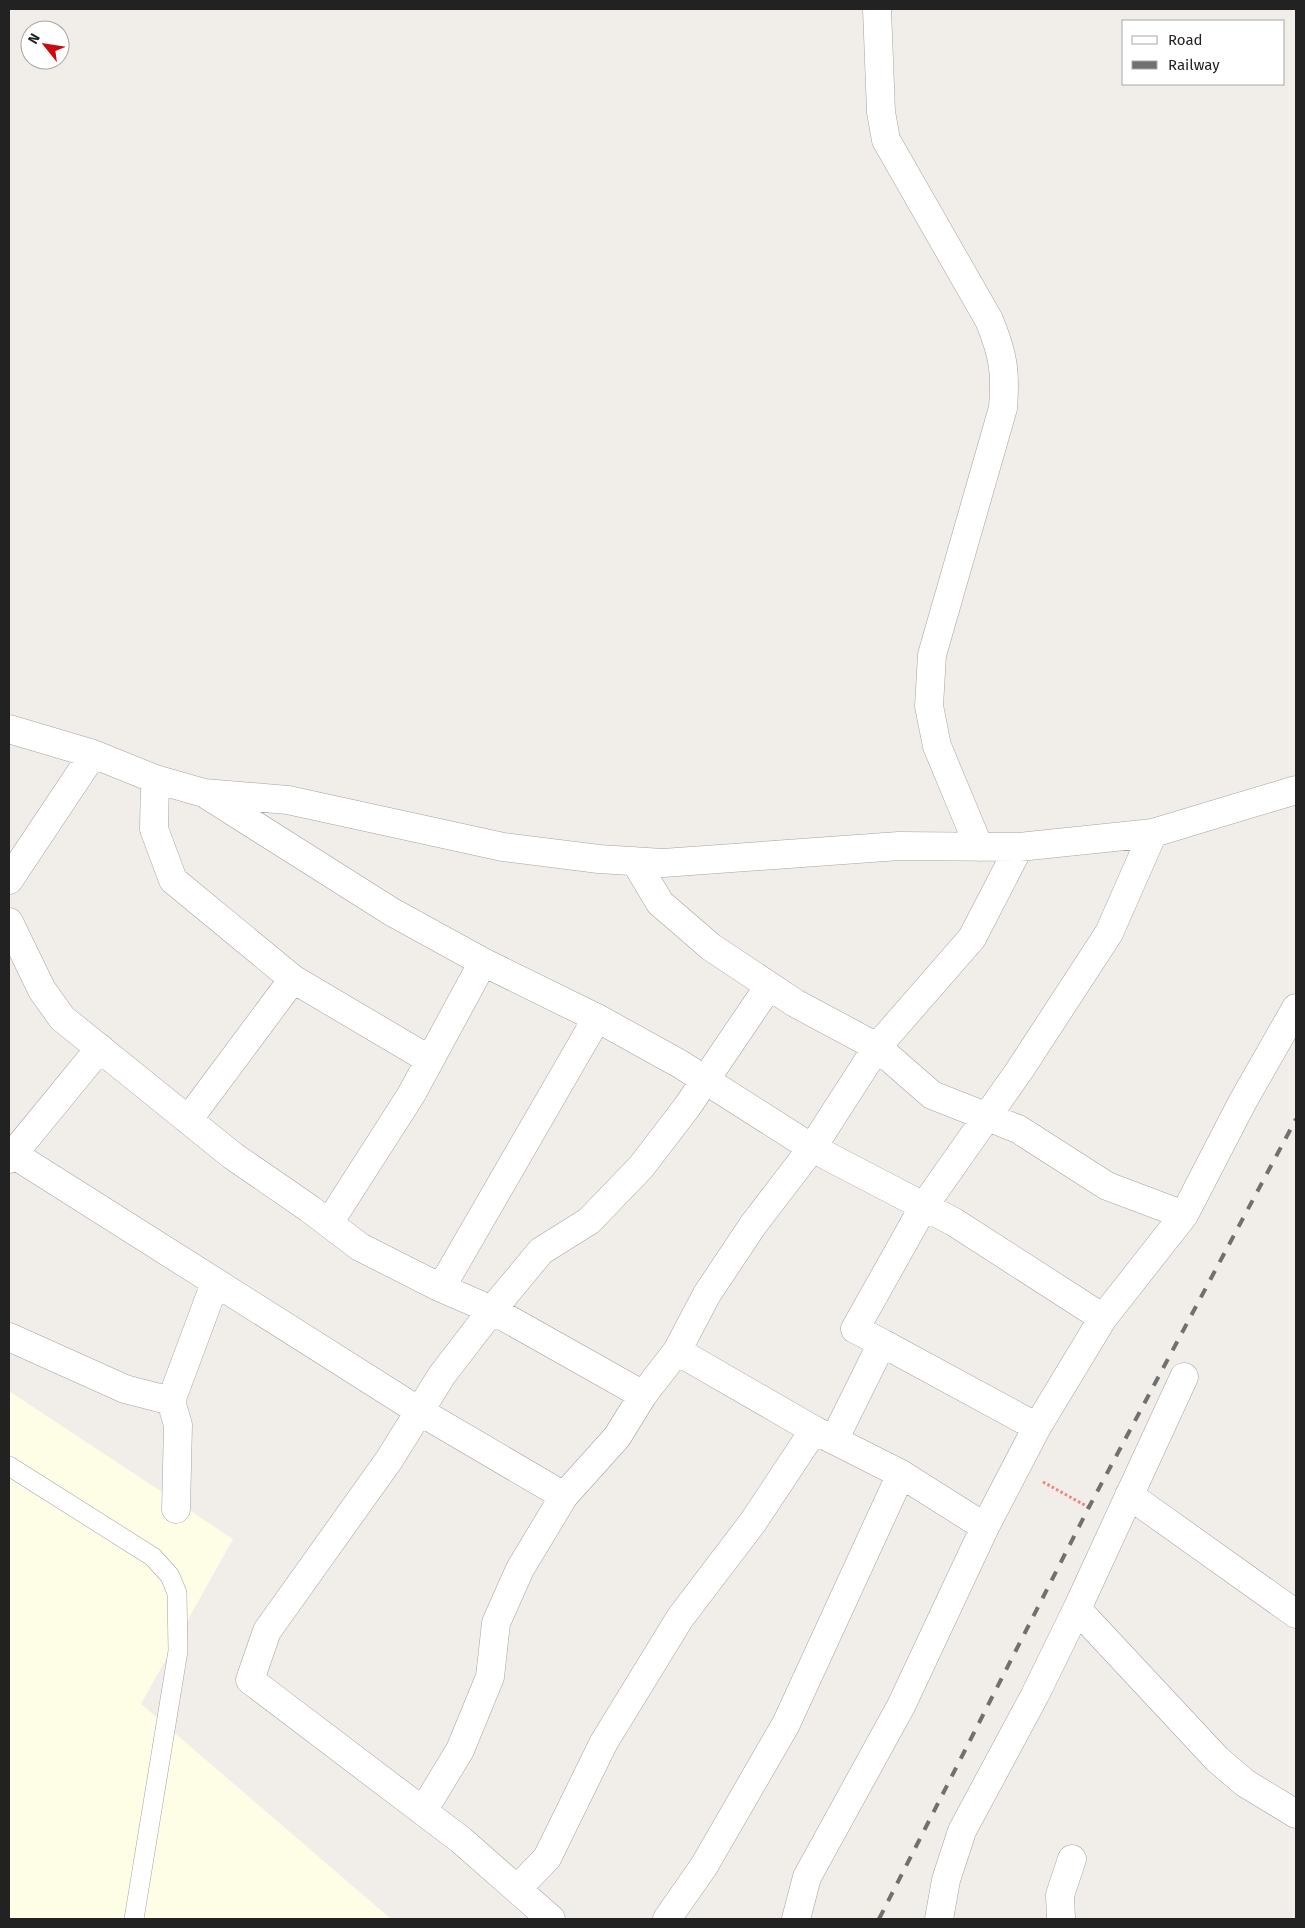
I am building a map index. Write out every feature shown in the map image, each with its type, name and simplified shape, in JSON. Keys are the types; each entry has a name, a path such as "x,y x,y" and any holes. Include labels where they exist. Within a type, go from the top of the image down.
{"street":[{"path":"877,9 881,112 886,140 989,320 1002,352 1006,379 1003,408 931,664 929,706 937,746 980,847"},
{"path":"9,729 93,754 155,779 204,793 288,800 503,848 599,859 663,863 899,846 1019,847 1152,833 1296,790"},
{"path":"9,880 93,754"},
{"path":"155,779 154,829 173,880 293,979 430,1060"},
{"path":"204,793 392,912 483,962 597,1018 705,1080 812,1148 954,1222 1103,1318"},
{"path":"1036,1427 854,1329 924,1206 988,1115 1109,933 1152,833"},
{"path":"423,1811 460,1750 490,1677 496,1623 520,1569 564,1496 617,1437 643,1395 677,1350 708,1294 743,1240 812,1148 877,1048 972,938 1019,847"},
{"path":"635,861 660,903 711,947 795,1003 877,1048 932,1095 1018,1128 1107,1186 1184,1215"},
{"path":"9,922 42,990 62,1018 233,1156 329,1223 360,1248 441,1288 492,1310 643,1395"},
{"path":"329,1223 430,1060 483,962"},
{"path":"188,1120 293,979"},
{"path":"770,986 687,1107 641,1168 589,1221 541,1251 492,1310 442,1376 389,1460 267,1631 250,1680 461,1840 532,1909 547,1858 604,1742 680,1618 753,1522 824,1435 882,1343"},
{"path":"796,1919 806,1877 901,1706 985,1527 1036,1427 1103,1318 1184,1215 1243,1101 1296,1008"},
{"path":"441,1288 597,1018"},
{"path":"100,1048 11,1156 419,1411 564,1496"},
{"path":"176,1509 178,1425 171,1401 215,1283"},
{"path":"9,1337 125,1389 171,1401"},
{"path":"677,1350 824,1435 900,1474 985,1527"},
{"path":"939,1919 946,1880 962,1831 1035,1695 1077,1609 1184,1377"},
{"path":"667,1919 704,1866 786,1724 900,1474"},
{"path":"1129,1495 1296,1614"},
{"path":"1077,1609 1217,1759 1244,1783 1296,1814"},
{"path":"1061,1919 1060,1895 1072,1859"}],"lane":[{"path":"9,1466 153,1557 170,1576 177,1593 178,1650 134,1919"}],"path":[{"path":"1016,1467 1117,1523"}],"shaded area":[{"path":"9,1391 233,1539 141,1704 391,1919 9,1919"}],"railway":[{"path":"879,1919 1089,1507 1296,1119"}]}
